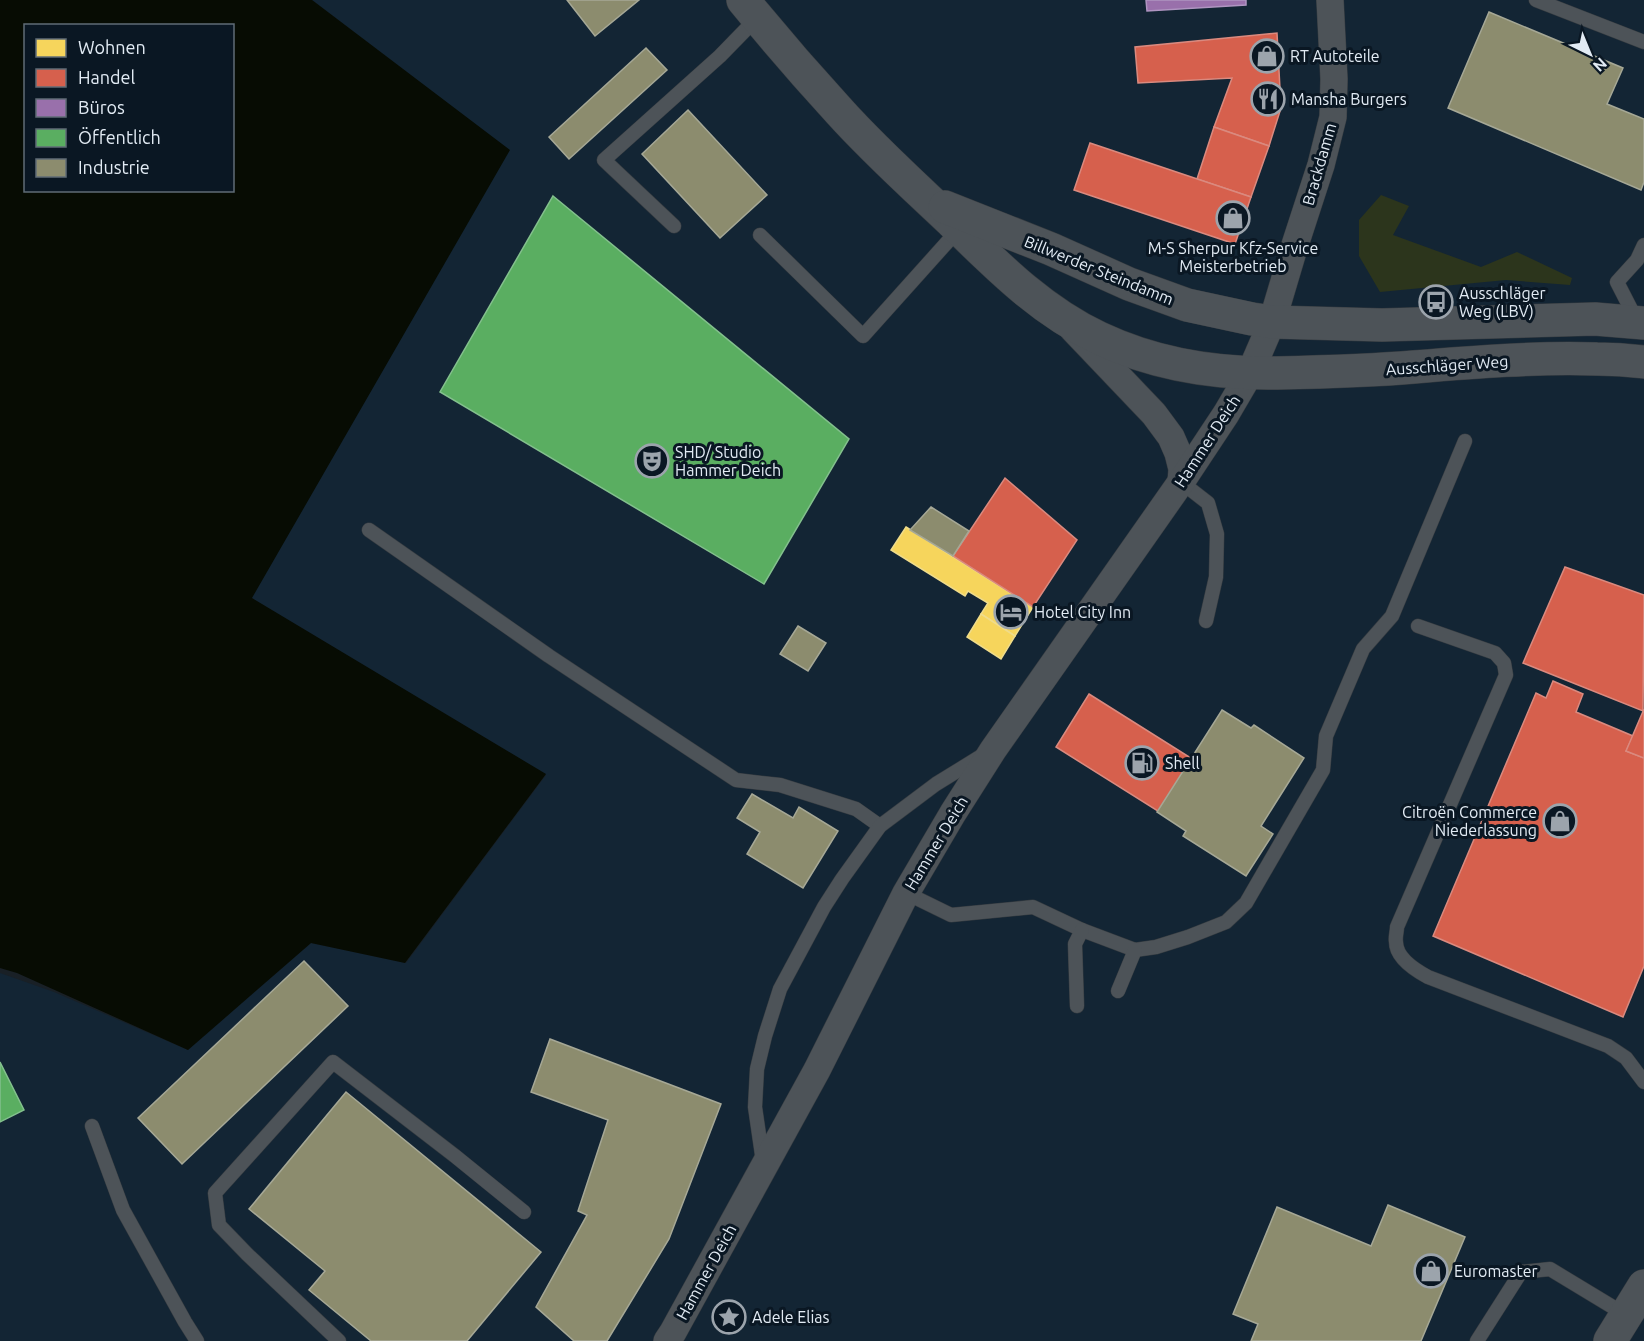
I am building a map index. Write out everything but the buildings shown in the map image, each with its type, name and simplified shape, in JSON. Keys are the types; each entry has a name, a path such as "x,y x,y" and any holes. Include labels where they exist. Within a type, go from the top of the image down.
{"main road":[{"name":"Billwerder Steindamm","path":"750,9 840,112 898,172 1028,292 1061,318 1099,338 1173,363 1212,370 1250,373"},
{"name":"Billwerder Steindamm","path":"930,201 1186,306 1272,322"},
{"path":"1272,322 1382,326 1595,319 1641,323"},
{"name":"Ausschläger Weg","path":"1250,373 1393,369 1490,361 1569,358 1644,362"},
{"path":"1618,1328 1644,1286"}],"street":[{"name":"Brackdamm","path":"1250,373 1272,322 1321,165 1333,117 1335,79 1330,0"},
{"path":"1061,318 1154,414 1171,437 1182,469 1181,482"},
{"name":"Hammer Deich","path":"667,1341 817,1070 906,893 953,813 993,750 1181,482 1250,373"}],"lane":[{"path":"1536,0 1644,42"},
{"path":"674,226 604,160 720,56 750,9"},
{"path":"760,235 863,336 959,229"},
{"path":"1641,323 1617,282 1637,260 1644,245"},
{"path":"906,893 951,915 1033,906 1082,930 1135,950 1156,947 1226,922 1246,903 1323,770 1326,736 1358,660 1363,649 1392,616 1465,441"},
{"path":"1181,482 1208,503 1217,534 1216,576 1206,621"},
{"path":"369,530 549,656 736,780 780,785 856,809 880,826"},
{"path":"1418,626 1495,653 1504,663 1506,675 1397,927 1395,945 1413,969 1428,977 1608,1046 1626,1058 1644,1082"},
{"path":"764,1166 755,1107 757,1069 780,989 824,907 880,826 936,784 993,750"},
{"path":"1077,1006 1074,944 1082,930"},
{"path":"1118,991 1135,950"},
{"path":"339,1341 246,1254 219,1225 215,1193 333,1062 524,1212"},
{"path":"92,1126 123,1210 197,1341"},
{"path":"1476,1341 1521,1272 1550,1269 1618,1328"}],"shaded area":[{"path":"0,0 312,0 510,150 252,598 546,774 405,963 311,943 188,1050 17,973 0,968"},
{"path":"312,0 1644,0 1644,1341 0,1341 0,973 54,992 188,1050 311,943 406,963 546,775 251,598 509,150"}],"green space":[{"path":"1381,195 1409,206 1393,235 1481,267 1517,252 1572,278 1570,285 1506,280 1380,292 1359,256 1359,220"}],"place":[{"name":"RT Autoteile","path":"1267,56"},
{"name":"Mansha Burgers","path":"1268,99"},
{"name":"M-S Sherpur Kfz-Service Meisterbetrieb","path":"1233,218"},
{"name":"Ausschläger Weg (LBV)","path":"1436,302"},
{"name":"SHD/ Studio Hammer Deich","path":"652,461"},
{"name":"Hotel City Inn","path":"1011,612"},
{"name":"Shell","path":"1142,763"},
{"name":"Citroën Commerce Niederlassung","path":"1560,821"},
{"name":"Euromaster","path":"1431,1271"},
{"name":"Adele Elias","path":"729,1317"}]}
